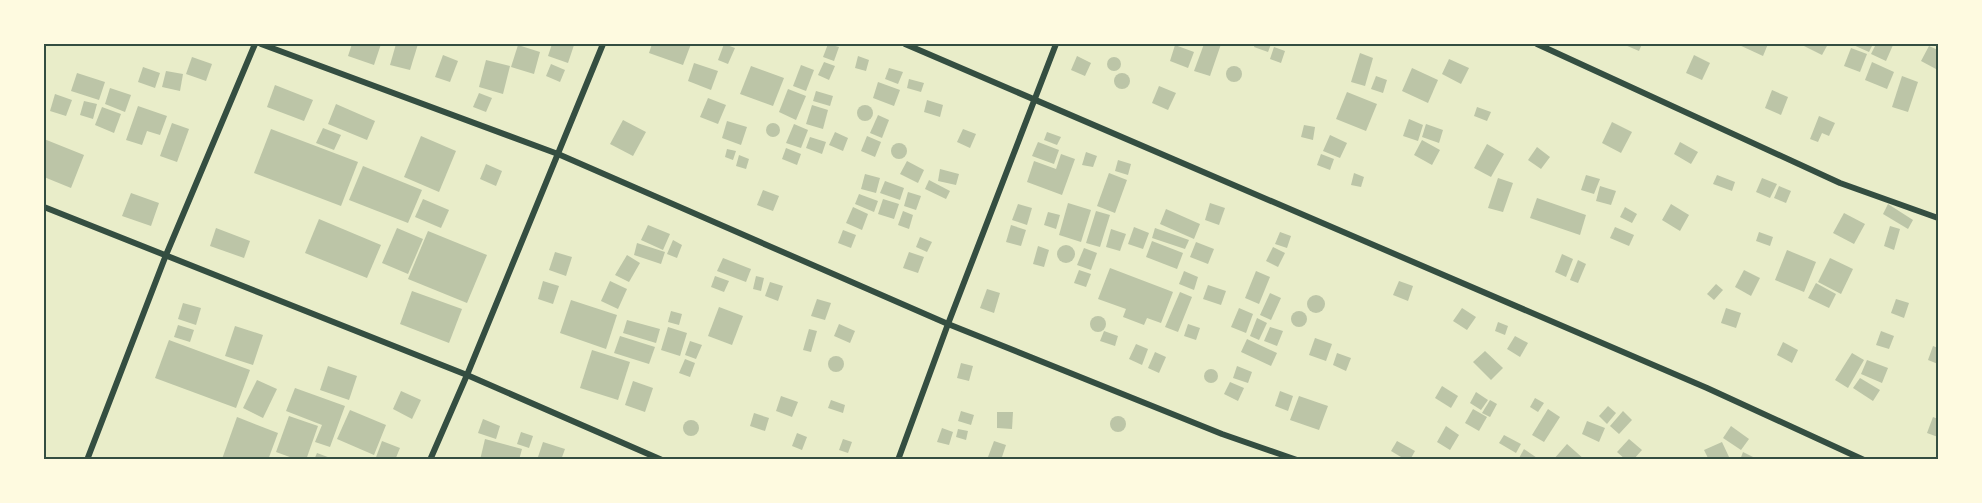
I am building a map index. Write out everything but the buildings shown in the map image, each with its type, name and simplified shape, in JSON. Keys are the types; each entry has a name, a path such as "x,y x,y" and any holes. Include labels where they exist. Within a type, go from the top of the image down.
{"street":[{"path":"87,459 166,255 255,44"},
{"path":"261,44 558,154 948,324 1222,434 1297,459"},
{"path":"430,459 467,375 603,44"},
{"path":"905,44 1707,388 1864,459"},
{"path":"898,459 1056,44"},
{"path":"1538,44 1840,183 1938,218"},
{"path":"44,207 467,375 662,459"}]}
